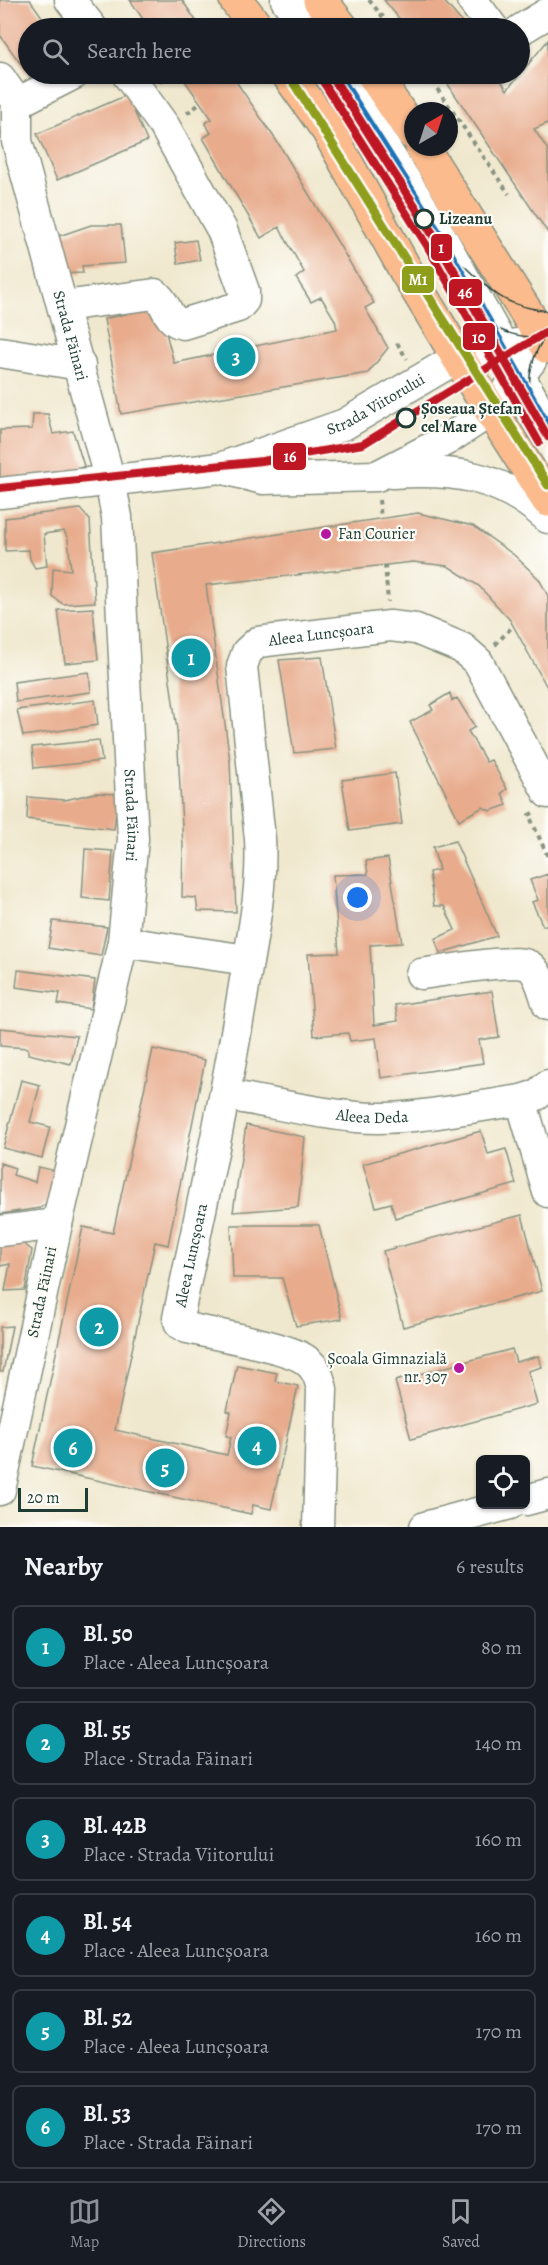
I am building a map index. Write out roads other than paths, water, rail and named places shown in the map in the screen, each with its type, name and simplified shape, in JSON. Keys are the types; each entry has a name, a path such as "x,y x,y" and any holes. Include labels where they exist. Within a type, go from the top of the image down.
{"main road":[{"path":"236,0 250,18"},
{"path":"320,0 334,18"},
{"path":"295,84 327,130 406,271 548,500"},
{"path":"380,84 404,120"},
{"path":"428,156 547,343"}],"street":[{"path":"70,0 84,18"},
{"path":"286,0 300,18"},
{"path":"472,0 486,18"},
{"path":"530,24 548,13"},
{"path":"0,78 17,103 54,84"},
{"path":"63,306 155,294 161,298 169,318 176,323 183,324 238,307 244,300 244,291 222,230 165,127 134,84"},
{"path":"344,84 414,191 548,426"},
{"name":"Strada Făinari","path":"1,1484 57,1224 123,942 133,840 117,517 80,365 17,141 17,103"},
{"name":"Strada Viitorului","path":"0,493 220,468 345,424 459,357 502,346 530,342 547,343"},
{"name":"Strada Viitorului","path":"220,468 253,478 273,479 377,476 386,473 448,439 491,411 547,343"},
{"path":"0,352 80,365"},
{"path":"386,473 428,471 478,478 503,487 528,501 548,518"},
{"name":"Aleea Luncșoara","path":"318,1527 322,1389 318,1372 306,1359 287,1351 187,1328 180,1324 178,1318 226,1095 259,899 262,865 242,666 247,652 258,642 390,626 416,629 462,648 478,662 543,802"},
{"path":"123,942 248,960"},
{"path":"421,974 510,962 525,963 533,968 548,1005"},
{"name":"Aleea Deda","path":"226,1095 357,1117 379,1118 521,1100 537,1095 548,1085"},
{"path":"521,1100 548,1192"},
{"path":"0,1231 57,1224"},
{"path":"530,1499 548,1494"},
{"path":"425,1527 492,1509"}],"tram line":[{"path":"463,265 483,284 510,302 548,311"},
{"path":"469,300 488,321 501,330 518,336 548,338"},
{"path":"541,425 532,401 530,373 535,355 548,334"}],"place":[{"name":"Lizeanu","path":"424,219"},
{"name":"Bl. 42B","path":"236,357"},
{"name":"Șoseaua Ștefan cel Mare","path":"406,418"},
{"name":"Fan Courier","path":"326,534"},
{"name":"Bl. 50","path":"191,658"},
{"name":"Bl. 55","path":"99,1327"},
{"name":"Școala Gimnazială nr. 307","path":"459,1368"},
{"name":"Bl. 54","path":"257,1446"},
{"name":"Bl. 53","path":"73,1448"},
{"name":"Bl. 52","path":"165,1468"}]}
